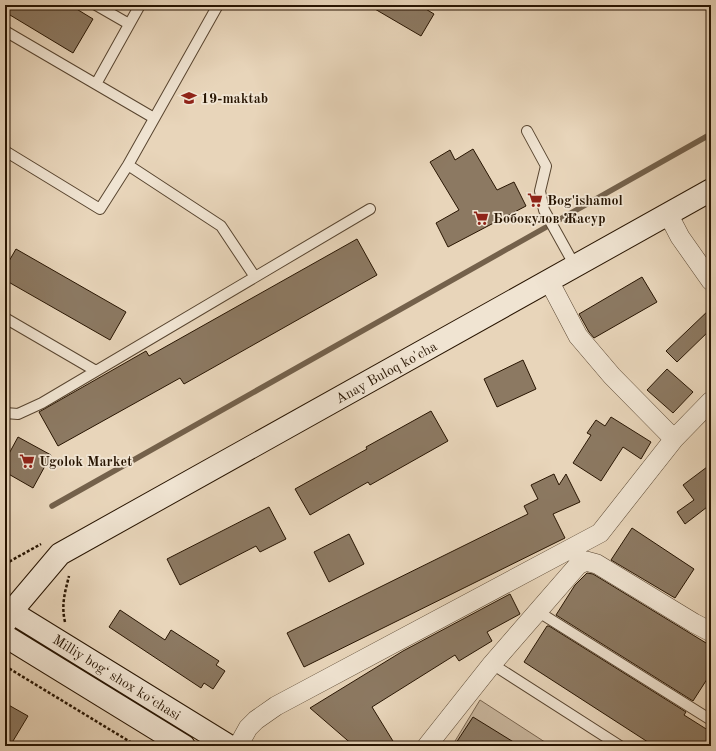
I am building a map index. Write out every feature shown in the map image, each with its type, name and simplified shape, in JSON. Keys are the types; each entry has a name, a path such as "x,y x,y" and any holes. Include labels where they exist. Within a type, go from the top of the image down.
{"main road":[{"name":"Anay Buloq ko'cha","path":"65,563 549,281 711,190"},
{"path":"7,614 65,563"},
{"name":"Milliy bog‘ shox ko‘chasi","path":"7,614 229,746"},
{"name":"Milliy bog‘ shox ko‘chasi","path":"5,636 184,746"}],"street":[{"path":"668,214 680,237 711,281"},
{"path":"549,281 578,336 612,376 674,439"},
{"path":"238,746 248,728 256,720 276,706 600,533 674,439 711,400"},
{"path":"427,746 492,664 578,564 586,561 597,564 694,624 711,632"}],"lane":[{"path":"96,5 129,24"},
{"path":"96,84 140,5"},
{"path":"5,151 100,209 128,165 218,5"},
{"path":"5,31 154,118"},
{"path":"527,131 546,166 540,191 544,210 575,266"},
{"path":"128,165 221,226 255,277"},
{"path":"5,413 18,414 42,403 370,209"},
{"path":"5,318 96,371"},
{"path":"537,611 711,720"},
{"path":"492,664 620,746"}],"path":[{"path":"65,563 65,590 63,603 64,618 69,628"},
{"path":"5,666 137,746"}],"shaded area":[{"path":"480,700 551,746 452,746"}],"building":[{"path":"5,5 70,5 93,19 73,53 5,12"},
{"path":"368,5 419,5 434,14 421,36"},
{"path":"473,149 497,190 514,182 526,206 448,247 436,223 459,210 430,162 450,150 455,160"},
{"path":"357,239 377,275 184,384 180,378 58,446 39,412 146,351 149,356"},
{"path":"16,249 126,312 110,340 5,280 5,268"},
{"path":"642,277 657,302 594,338 579,314"},
{"path":"711,308 711,329 677,362 666,351"},
{"path":"523,360 536,389 497,407 484,379"},
{"path":"667,369 693,392 673,413 647,390"},
{"path":"431,411 448,441 370,485 368,482 310,515 295,489"},
{"path":"611,417 651,442 641,459 623,447 601,481 573,463 591,435 587,433 596,420 605,426"},
{"path":"18,437 51,455 33,488 5,472 5,461"},
{"path":"711,464 711,504 685,524 677,512 694,500 683,485"},
{"path":"554,474 559,485 566,474 580,502 553,514 565,538 304,667 287,633 528,514 524,506 538,499 531,485"},
{"path":"269,507 286,539 260,552 256,546 180,585 167,559"},
{"path":"632,528 694,569 675,598 611,560"},
{"path":"349,534 364,564 329,582 314,552"},
{"path":"587,573 593,574 711,646 711,673 693,701 556,615 575,585"},
{"path":"510,594 520,614 487,632 492,641 459,661 455,655 372,707 396,746 354,746 310,708 403,651"},
{"path":"120,610 165,640 171,630 219,661 216,665 225,671 213,689 204,683 201,688 109,627"},
{"path":"547,626 686,712 684,715 711,732 711,746 654,746 524,662"},
{"path":"5,703 28,716 10,746 5,746"},
{"path":"473,717 520,746 454,746"}],"waterway":[{"path":"52,506 711,134"}],"place":[{"name":"19-maktab","path":"189,98"},
{"name":"Bog'ishamol","path":"535,200"},
{"name":"Бобокулов Жасур","path":"481,218"},
{"name":"Ugolok Market","path":"27,461"}]}
